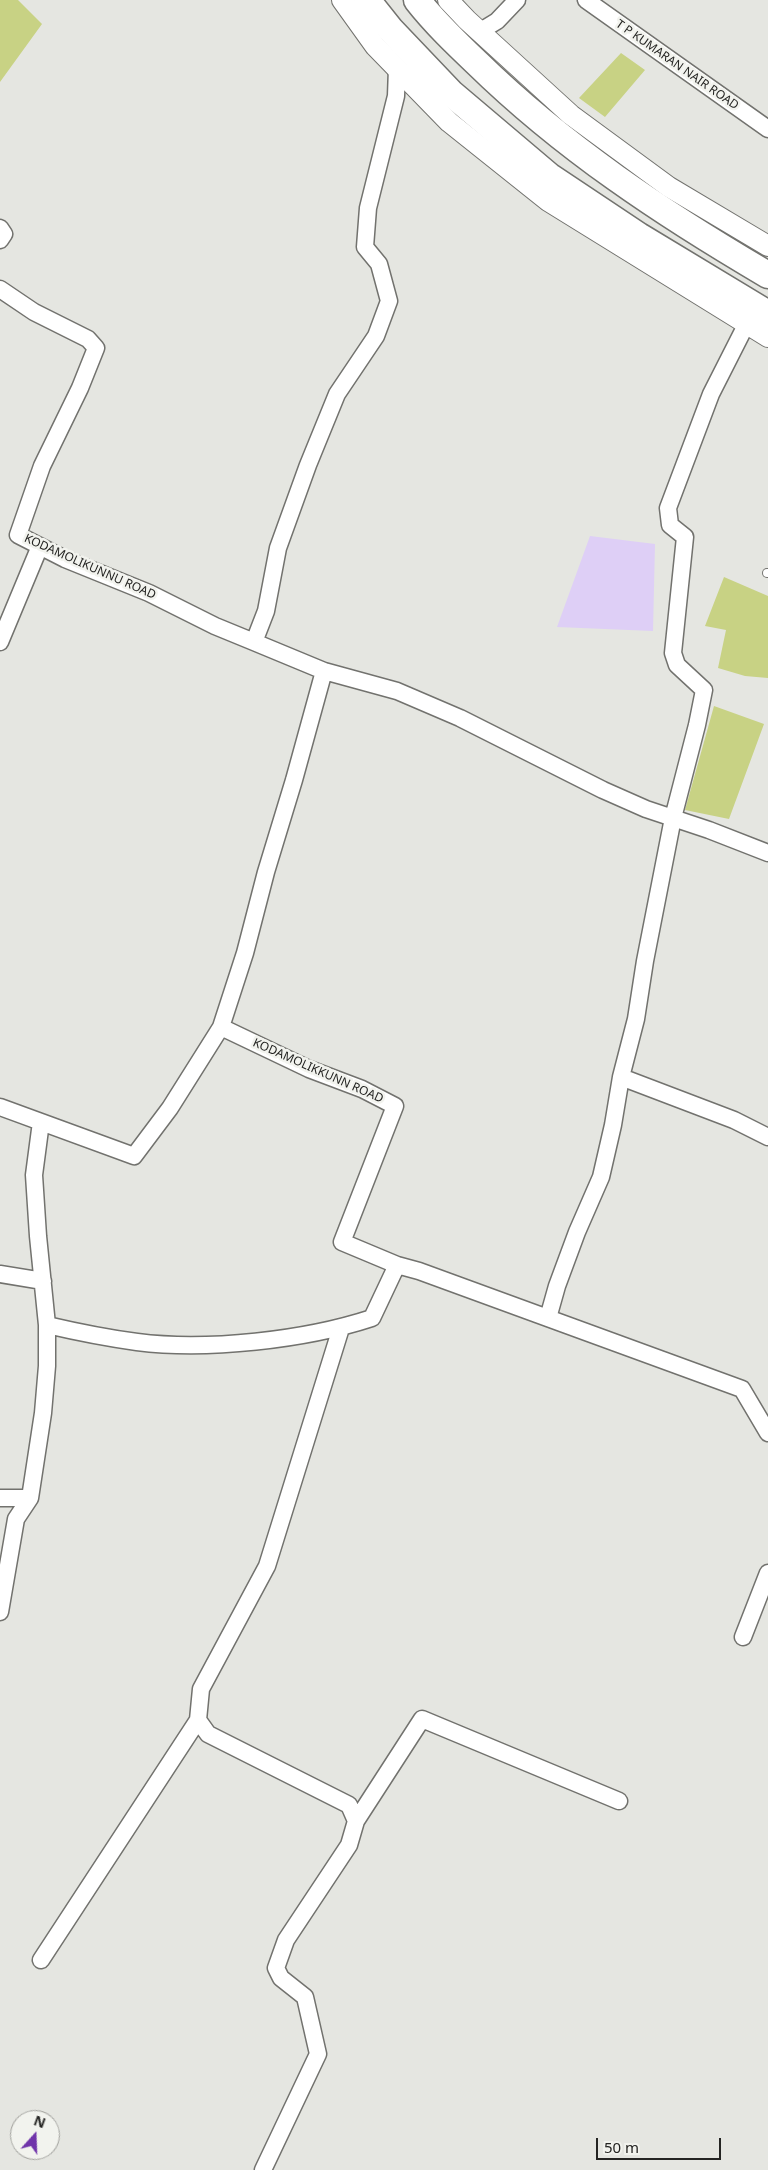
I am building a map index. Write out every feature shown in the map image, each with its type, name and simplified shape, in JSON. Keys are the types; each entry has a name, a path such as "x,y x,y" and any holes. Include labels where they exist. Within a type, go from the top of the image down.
{"highway":[{"path":"367,0 391,30 451,93 549,176 639,236 757,319"},
{"path":"417,0 434,22 505,91 595,165 694,232 768,275"}],"street":[{"path":"342,0 375,46 449,122 548,201 757,319 768,336"},
{"path":"448,0 479,32 571,115 669,187 768,246"},
{"path":"479,32 497,21 517,0"},
{"name":"T P KUMARAN NAIR ROAD","path":"586,0 768,130"},
{"path":"397,68 396,96 368,208 365,247 379,264 389,300 376,336 337,394 308,464 278,548 266,611 254,642 324,671 397,690 460,718 603,790 768,853"},
{"path":"0,228 4,234 0,240"},
{"name":"KODAMOLIKUNNU ROAD","path":"0,289 34,312 88,338 96,348 42,466 18,535 80,565 149,593 215,626 254,642"},
{"path":"548,1318 577,1232 601,1177 613,1125 621,1077 636,1019 644,961 673,818 704,690 677,665 673,653 685,537 670,525 668,508 710,394 757,319"},
{"path":"0,642 40,546"},
{"path":"0,1107 134,1156 170,1108 221,1027 245,953 271,854 294,780 324,671"},
{"name":"KODAMOLIKKUNN ROAD","path":"221,1027 308,1069 362,1090 395,1106 342,1242 397,1265"},
{"path":"621,1077 734,1120 768,1137"},
{"path":"0,1612 16,1520 30,1498 44,1404 47,1366 47,1325 34,1175 41,1122"},
{"path":"47,1325 96,1336 139,1342 206,1345 254,1341 342,1328 372,1318 397,1265 419,1271 742,1389 768,1432"},
{"path":"0,1274 43,1281"},
{"path":"41,1960 198,1720 201,1689 267,1566 342,1328"},
{"path":"0,1498 30,1498"},
{"path":"743,1638 768,1574"},
{"path":"263,2170 318,2054 305,1997 281,1978 276,1968 279,1956 286,1940 349,1845 356,1821 422,1719 619,1801"},
{"path":"198,1720 208,1734 349,1805 356,1821"}],"shaded area":[{"path":"590,536 655,544 653,631 557,627"}],"building":[{"path":"0,0 18,0 42,24 0,82"},
{"path":"621,53 645,70 605,117 579,98"},
{"path":"724,577 768,596 768,678 745,676 718,668 726,630 705,626"},
{"path":"714,706 764,724 729,819 685,810"}]}
